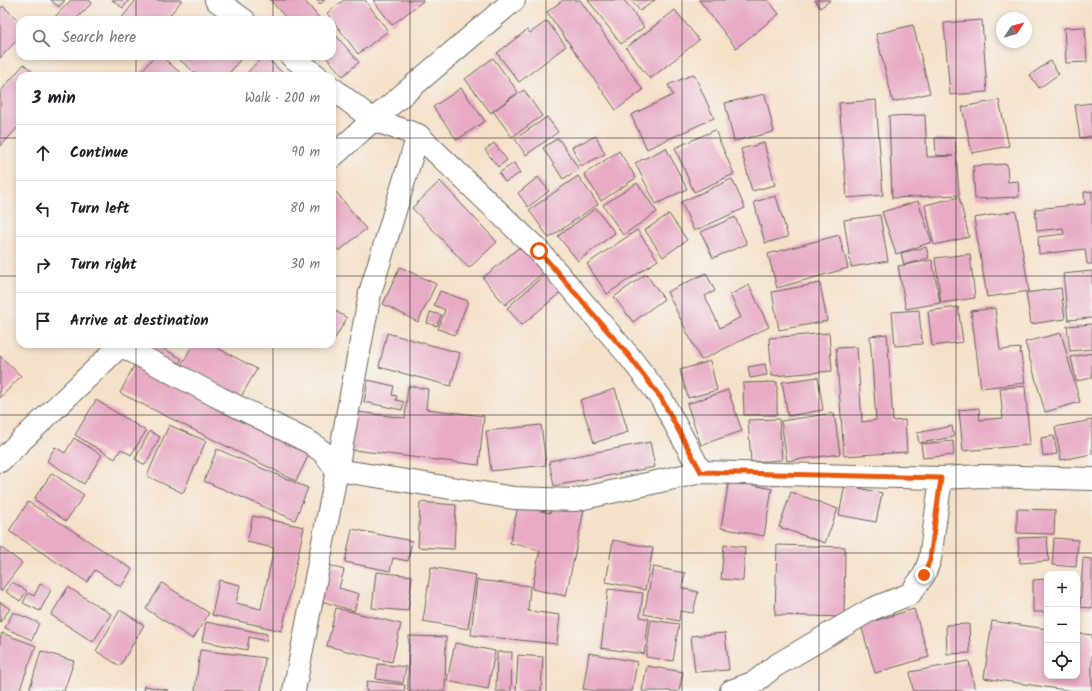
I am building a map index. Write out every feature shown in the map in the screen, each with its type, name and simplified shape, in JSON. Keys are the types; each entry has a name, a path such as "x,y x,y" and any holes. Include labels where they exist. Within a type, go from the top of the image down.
{"street":[{"path":"216,0 238,16"},
{"path":"336,153 514,0"},
{"path":"296,60 312,72"},
{"path":"336,91 373,120 418,135 539,251 629,356 661,398 701,472"},
{"path":"294,691 370,293 418,135"},
{"path":"0,461 118,348"},
{"path":"127,348 220,398 311,442 324,453 337,470 514,498 575,500 701,472 941,478 983,476 1092,479"},
{"path":"731,691 755,682 776,666 872,609 910,594 924,575 930,559 941,478"}],"building":[{"path":"51,0 65,0 59,7"},
{"path":"71,0 89,0 92,3 79,16 56,16"},
{"path":"112,0 129,0 123,8"},
{"path":"136,0 182,0 169,16 123,16"},
{"path":"270,0 304,0 318,16 284,16"},
{"path":"316,0 325,0 320,4"},
{"path":"344,0 365,0 388,31 358,54 336,25 336,16 329,16 327,13"},
{"path":"373,0 423,0 423,1 392,25"},
{"path":"563,0 580,0 643,90 616,110 547,12"},
{"path":"588,0 624,0 644,27 621,44"},
{"path":"631,0 655,0 640,11"},
{"path":"699,0 768,0 779,14 736,48"},
{"path":"815,0 831,0 820,8"},
{"path":"3,6 16,18 16,41 0,58 0,9"},
{"path":"675,10 699,40 650,79 626,48"},
{"path":"982,20 987,92 950,95 944,23"},
{"path":"547,21 566,46 519,82 497,53 527,30 530,33"},
{"path":"913,25 930,93 893,102 876,34"},
{"path":"1085,27 1087,62 1066,63 1064,28"},
{"path":"336,36 359,62 343,76 329,60 336,60"},
{"path":"493,58 518,92 491,113 465,79"},
{"path":"151,60 166,60 179,72 141,72"},
{"path":"180,60 240,60 230,72 194,72"},
{"path":"259,60 269,60 282,72 248,72"},
{"path":"1050,61 1059,74 1039,88 1030,75"},
{"path":"24,64 33,72 17,72"},
{"path":"16,73 16,129 0,147 0,92"},
{"path":"694,74 714,118 647,149 631,115 673,95 668,85"},
{"path":"461,88 485,121 457,140 433,107"},
{"path":"524,90 542,116 512,137 493,111"},
{"path":"765,94 774,132 734,141 725,103"},
{"path":"876,100 883,195 847,198 839,103"},
{"path":"999,100 1009,146 972,153 962,107"},
{"path":"1092,103 1092,136 1080,138 1075,105"},
{"path":"925,115 927,157 953,156 936,155 935,138 955,138 959,195 892,198 889,116"},
{"path":"547,117 558,132 526,155 515,139"},
{"path":"715,130 734,174 694,192 675,148"},
{"path":"596,136 605,154 581,166 572,147"},
{"path":"558,138 579,169 563,179 543,148"},
{"path":"494,143 507,160 498,167 485,150"},
{"path":"764,143 775,185 752,191 741,149"},
{"path":"666,148 687,189 656,204 635,163"},
{"path":"619,151 636,178 601,201 584,174"},
{"path":"514,163 520,173 505,182 499,173"},
{"path":"1007,164 1008,182 1018,181 1019,197 975,199 973,166"},
{"path":"578,176 598,204 549,238 529,210"},
{"path":"538,177 549,191 528,207 518,193"},
{"path":"732,179 745,208 694,231 681,202"},
{"path":"440,181 497,242 469,268 412,208"},
{"path":"637,183 657,212 623,235 603,205"},
{"path":"1092,191 1092,264 1087,264 1085,249 1039,254 1038,237 1064,234 1063,228 1037,231 1035,209 1085,204 1084,192"},
{"path":"336,192 366,229 339,251 336,247"},
{"path":"776,196 788,237 765,243 754,202"},
{"path":"959,197 969,237 934,245 925,205"},
{"path":"918,201 932,242 896,254 882,212"},
{"path":"596,208 615,233 578,261 558,236"},
{"path":"1016,211 1029,291 987,297 974,218"},
{"path":"669,214 687,240 663,257 645,230"},
{"path":"880,215 888,261 851,267 844,220"},
{"path":"735,217 747,244 713,258 701,232"},
{"path":"637,230 658,260 607,294 587,264"},
{"path":"839,235 848,268 777,288 768,254"},
{"path":"523,244 545,271 505,305 483,278"},
{"path":"926,247 929,258 904,265 901,253"},
{"path":"970,254 975,298 941,303 935,258"},
{"path":"932,260 940,303 906,309 898,266"},
{"path":"400,267 436,284 418,322 383,304"},
{"path":"1092,271 1092,318 1068,320 1063,274"},
{"path":"706,273 715,291 705,296 720,328 741,317 730,295 749,285 769,327 701,360 667,292"},
{"path":"545,274 561,292 522,325 507,308"},
{"path":"646,274 664,299 633,322 614,297"},
{"path":"820,283 827,321 779,330 772,292"},
{"path":"1061,288 1065,319 1031,324 1026,293"},
{"path":"440,291 468,301 455,335 438,329 445,310 434,305"},
{"path":"958,307 963,342 932,346 928,311"},
{"path":"995,308 1000,350 1020,348 1025,383 981,388 971,311"},
{"path":"919,310 922,344 895,346 892,312"},
{"path":"336,311 347,318 336,336"},
{"path":"430,312 441,315 437,326 427,323"},
{"path":"1092,324 1092,349 1070,351 1067,326"},
{"path":"387,333 460,353 451,386 379,367"},
{"path":"829,333 832,371 772,376 769,338"},
{"path":"1061,333 1080,402 1045,412 1025,342"},
{"path":"887,334 893,421 905,420 907,452 844,456 836,348 857,347 862,422 876,420 870,336"},
{"path":"147,348 162,348 182,359 176,368 145,351"},
{"path":"191,348 218,348 257,369 239,400 180,368"},
{"path":"1092,353 1092,378 1076,381 1071,357"},
{"path":"0,356 21,376 0,398"},
{"path":"138,358 313,446 296,481 120,393"},
{"path":"710,361 717,390 688,398 680,370"},
{"path":"765,364 767,375 750,378 748,367"},
{"path":"818,377 823,410 788,416 782,382"},
{"path":"368,380 394,386 392,395 397,396 396,400 404,402 402,410 364,402"},
{"path":"777,382 777,415 744,415 743,383"},
{"path":"408,386 428,389 426,409 484,416 479,465 345,449 350,411 405,418"},
{"path":"1025,386 1030,445 963,451 959,410 979,408 980,420 1003,418 1000,388"},
{"path":"615,389 628,432 594,443 580,400"},
{"path":"728,390 742,431 701,445 687,404"},
{"path":"96,400 146,431 131,455 121,449 115,459 75,435"},
{"path":"834,413 840,454 787,461 781,421"},
{"path":"779,419 782,460 751,462 748,420"},
{"path":"1092,420 1092,454 1061,460 1055,427"},
{"path":"169,425 206,441 183,493 147,476"},
{"path":"541,425 546,465 491,471 486,431"},
{"path":"952,426 954,437 919,443 917,433"},
{"path":"150,431 160,437 145,465 135,459"},
{"path":"1054,436 1057,454 1043,456 1041,438"},
{"path":"74,438 102,455 84,484 47,461 55,447 65,453"},
{"path":"953,441 954,455 923,458 921,444"},
{"path":"650,442 655,467 554,486 549,461"},
{"path":"217,449 308,488 295,520 204,481"},
{"path":"52,473 84,495 66,521 34,499"},
{"path":"729,480 772,489 764,536 721,528"},
{"path":"845,485 882,493 876,522 839,515"},
{"path":"791,492 838,509 825,543 779,527"},
{"path":"28,502 132,569 121,587 95,570 87,582 9,531"},
{"path":"420,502 456,505 454,549 418,547"},
{"path":"552,504 584,510 566,596 532,589 540,550 510,543 518,506 550,513"},
{"path":"1017,509 1055,510 1054,534 1017,533"},
{"path":"253,516 304,527 282,631 212,615 219,580 240,585 236,603 261,609 274,548 247,542"},
{"path":"352,529 412,541 408,561 393,558 390,571 345,562"},
{"path":"1047,537 1049,561 1020,563 1018,538"},
{"path":"1054,538 1078,540 1076,567 1052,565"},
{"path":"613,540 653,548 645,590 606,582"},
{"path":"724,545 745,547 743,581 721,579"},
{"path":"777,545 845,547 844,617 775,615"},
{"path":"0,547 22,563 1,591 0,590"},
{"path":"1083,558 1092,559 1092,608 1080,607"},
{"path":"326,564 344,570 339,588 359,594 354,611 315,599"},
{"path":"431,567 476,575 468,629 423,621"},
{"path":"653,567 685,573 682,588 698,592 693,613 680,611 679,621 644,614"},
{"path":"376,572 412,576 408,611 372,608"},
{"path":"1044,579 1044,612 1033,612 1033,580"},
{"path":"477,580 530,586 528,611 560,615 557,644 471,635"},
{"path":"12,582 27,591 20,601 6,592"},
{"path":"162,583 209,613 193,639 146,609"},
{"path":"40,584 51,590 40,611 23,603 28,593 34,596"},
{"path":"68,587 111,614 93,642 51,615"},
{"path":"608,589 643,593 640,617 649,619 644,654 601,648"},
{"path":"0,602 10,609 0,622"},
{"path":"336,608 401,624 392,662 327,646"},
{"path":"914,609 929,657 875,673 861,625"},
{"path":"120,610 144,625 120,666 96,651"},
{"path":"13,612 39,623 32,640 5,628"},
{"path":"651,620 679,624 673,661 646,657"},
{"path":"992,621 1044,629 1044,679 1080,679 1080,633 1092,635 1092,691 1072,691 984,678"},
{"path":"206,622 267,634 266,641 249,637 247,650 202,641"},
{"path":"969,624 970,653 947,654 946,625"},
{"path":"2,633 36,646 19,691 0,691 0,639"},
{"path":"725,633 729,670 695,672 691,636"},
{"path":"409,636 446,637 445,691 408,691"},
{"path":"455,643 495,651 488,689 447,681"},
{"path":"200,650 265,658 261,691 195,691"},
{"path":"41,651 74,661 64,691 29,691"},
{"path":"497,652 512,652 511,691 496,691"},
{"path":"589,653 637,662 632,691 594,691 583,689"},
{"path":"518,655 543,657 541,691 516,691"},
{"path":"969,661 975,691 913,691 910,672"},
{"path":"378,664 406,667 403,683 376,679"},
{"path":"647,666 683,672 679,691 642,691"},
{"path":"367,681 405,685 404,691 366,691"},
{"path":"144,686 168,690 168,691 143,691"}],"route":[{"path":"539,251 629,356 661,398 701,472 941,478 930,559 924,575"}]}
